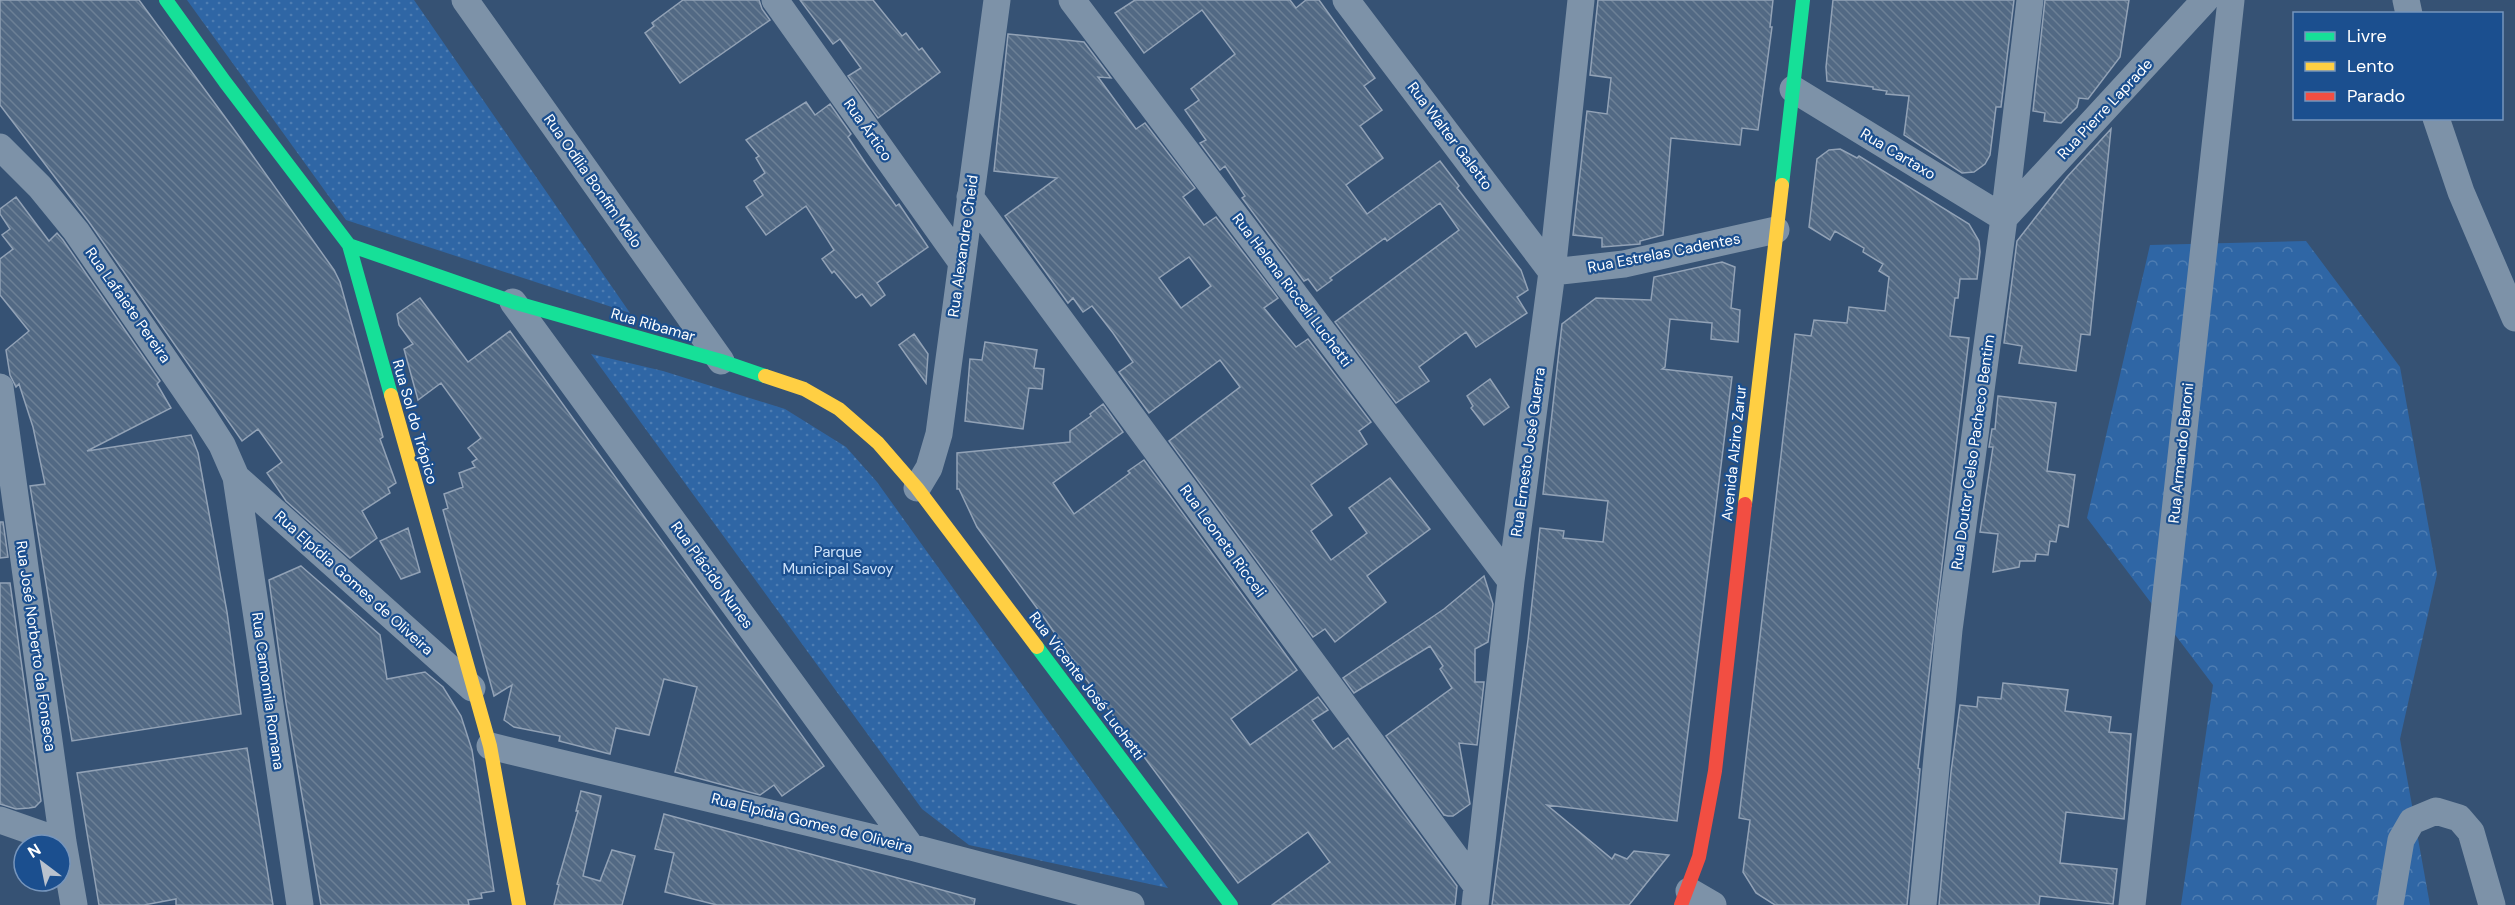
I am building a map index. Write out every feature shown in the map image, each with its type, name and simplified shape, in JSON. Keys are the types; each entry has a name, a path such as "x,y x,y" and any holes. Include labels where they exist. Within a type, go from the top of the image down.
{"street":[{"name":"Rua Sol do Trópico","path":"166,0 225,82 349,245 490,746 519,905"},
{"name":"Rua Odília Bonfim Melo","path":"465,0 721,361"},
{"name":"Rua Ártico","path":"775,0 960,260"},
{"name":"Rua Alexandre Cheid","path":"916,488 929,468 939,434 960,260 997,0"},
{"name":"Rua Helena Ricceli Luchetti","path":"1072,0 1511,581"},
{"name":"Rua Walter Galetto","path":"1346,0 1552,272"},
{"name":"Rua Ernesto José Guerra","path":"1476,895 1511,581 1552,272 1581,0"},
{"name":"Avenida Alziro Zarur","path":"1685,898 1702,850 1715,771 1803,0"},
{"name":"Rua Doutor Celso Pacheco Bentim","path":"1923,905 1949,630 2004,218 2030,0"},
{"name":"Rua Pierre Laprade","path":"2004,218 2205,0"},
{"name":"Rua Armando Baroni","path":"2132,905 2231,0"},
{"name":"Rua Cartaxo","path":"1793,89 2004,218"},
{"path":"2437,120 2462,192 2515,318"},
{"name":"Rua Lafaiete Pereira","path":"0,147 40,187 76,231 204,417 222,445 236,477"},
{"name":"Rua Leoneta Ricceli","path":"970,197 1476,895"},
{"name":"Rua Estrelas Cadentes","path":"1552,272 1624,264 1776,230"},
{"name":"Rua Ribamar","path":"349,245 513,302 721,361 804,389 839,409 878,442 916,488"},
{"name":"Rua Plácido Nunes","path":"513,302 911,847"},
{"name":"Rua José Norberto da Fonseca","path":"0,387 62,833"},
{"name":"Rua Elpídia Gomes de Oliveira","path":"236,477 472,688"},
{"name":"Rua Camomila Romana","path":"236,477 300,905"},
{"name":"Rua Vicente José Luchetti","path":"916,488 1231,905"},
{"name":"Rua Elpídia Gomes de Oliveira","path":"490,746 911,847 1131,905"},
{"path":"2390,905 2401,840 2412,821 2436,811 2459,818 2471,832 2492,905"},
{"path":"0,820 37,833"},
{"path":"1685,898 1713,905"}],"green space":[{"path":"187,0 414,0 630,313 346,220"},
{"path":"2306,241 2400,367 2437,574 2400,739 2430,905 2181,905 2213,685 2087,518 2150,245"},
{"name":"Parque Municipal Savoy","path":"591,354 663,371 785,409 846,447 877,482 1168,888 969,845 922,809"}],"building":[{"path":"0,0 139,0 334,270 340,282 383,437 380,439 396,483 388,488 390,493 362,511 377,538 350,558 286,501 267,473 282,462 258,429 242,441 89,222 0,105"},
{"path":"683,0 759,0 770,20 680,83 645,33 654,26 652,23"},
{"path":"800,0 873,0 902,36 906,33 919,50 922,48 940,72 878,118 848,76 861,68 840,39 833,44"},
{"path":"1135,0 1290,0 1296,8 1306,0 1319,0 1375,78 1364,86 1382,110 1360,126 1383,158 1346,185 1367,214 1440,161 1459,186 1457,188 1521,270 1528,290 1517,297 1527,313 1476,347 1466,332 1419,367 1429,381 1396,403 1335,322 1459,230 1440,203 1387,241 1385,238 1330,278 1332,280 1317,291 1308,279 1304,281 1242,198 1245,196 1225,166 1220,170 1200,143 1206,140 1185,110 1199,100 1191,89 1235,54 1202,10 1144,53 1115,13"},
{"path":"1598,0 1773,0 1770,27 1772,27 1758,130 1742,128 1740,145 1671,138 1663,235 1640,241 1640,244 1602,247 1602,238 1573,235 1587,111 1607,114 1611,78 1590,75"},
{"path":"1833,0 2014,0 2001,107 1996,107 1990,155 1985,164 1974,172 1962,173 1904,135 1909,96 1886,94 1887,91 1873,89 1873,87 1827,81 1826,67"},
{"path":"2045,0 2129,0 2120,57 2088,99 2079,98 2077,107 2061,123 2044,121 2045,113 2033,111"},
{"path":"1008,34 1084,42 1111,78 1098,77 1136,129 1145,123 1195,188 1183,197 1204,225 1216,217 1278,298 1264,308 1296,347 1308,339 1371,422 1359,431 1367,444 1311,485 1332,515 1311,531 1331,560 1367,533 1349,508 1390,478 1430,529 1367,576 1386,602 1335,642 1325,629 1313,637 1169,441 1240,387 1220,360 1149,413 1119,372 1133,362 1113,333 1092,306 1083,312 1073,298 1068,303 1005,216 1057,178 994,171","holes":["1189,257 1211,286 1181,308 1159,278"]},
{"path":"806,102 815,115 830,104 851,134 848,137 866,164 896,206 899,204 928,247 877,283 885,295 871,306 862,294 856,298 822,259 834,250 806,206 766,235 746,207 763,195 754,181 765,173 756,158 759,156 746,140"},
{"path":"2111,129 2090,335 2081,334 2076,371 2019,363 2022,346 2004,343 2017,241 2067,177"},
{"path":"1840,149 1857,158 1859,156 1969,224 1979,241 1980,252 1977,279 1960,279 1950,336 1969,338 1918,768 1920,769 1907,905 1775,905 1756,893 1743,872 1750,820 1739,818 1795,334 1811,336 1814,320 1847,323 1849,307 1885,311 1889,277 1879,271 1883,264 1863,252 1864,248 1835,231 1830,240 1809,227 1817,159 1829,150"},
{"path":"16,197 49,241 57,233 63,240 160,381 157,384 171,408 87,451 191,435 198,453 227,612 241,714 72,741 30,486 45,484 33,427 19,384 16,387 10,375 6,350 29,331 0,295 0,259 13,249 2,235 10,229 0,214 0,209"},
{"path":"1722,262 1735,267 1731,308 1740,310 1738,342 1711,339 1712,323 1670,319 1665,367 1662,369 1732,377 1677,821 1547,805 1612,859 1615,854 1627,859 1634,851 1669,855 1629,905 1492,905 1528,640 1540,528 1564,531 1563,538 1603,542 1608,501 1543,494 1562,324 1596,298 1651,300 1654,277"},
{"path":"420,298 468,362 510,331 824,766 782,796 774,785 760,795 675,772 697,687 664,679 649,735 616,728 610,754 559,741 560,736 514,727 504,720 512,685 494,696 443,510 448,508 444,494 463,487 459,473 475,467 472,462 477,459 468,448 481,438 441,383 418,400 404,349 413,344 399,325 397,314"},
{"path":"914,334 928,354 926,383 899,345"},
{"path":"985,342 1037,350 1034,368 1044,369 1042,389 1029,388 1023,429 965,421 970,359 982,360"},
{"path":"1490,379 1509,407 1484,425 1471,408 1473,406 1467,396"},
{"path":"1998,396 2056,403 2047,471 2075,475 2068,527 2059,525 2056,542 2050,541 2048,555 2036,554 2035,561 2020,561 2019,567 1993,572 1998,534 1980,532 1993,447 1989,447 1992,429 1995,429"},
{"path":"1103,404 1123,432 1053,483 1074,514 1144,460 1297,670 1231,719 1250,745 1318,697 1328,710 1312,720 1333,749 1348,738 1457,886 1455,905 1272,905 1330,862 1308,832 1238,883 1083,675 977,527 957,489 957,453 1070,442 1070,431"},
{"path":"0,522 3,522 8,557 0,558"},
{"path":"408,528 420,572 401,579 380,541"},
{"path":"301,566 380,635 387,679 425,672 443,687 461,716 472,750 494,891 481,893 482,898 468,900 469,905 321,905 286,703 269,580"},
{"path":"1484,576 1493,604 1488,642 1475,649 1475,682 1484,682 1477,745 1459,743 1470,804 1453,816 1448,816 1444,815 1386,736 1452,688 1440,669 1443,666 1430,646 1354,693 1343,678 1444,609"},
{"path":"0,583 10,583 41,801 35,807 29,808 16,809 0,804"},
{"path":"2003,683 2068,690 2065,711 2111,717 2109,732 2131,734 2124,819 2066,812 2060,863 2117,869 2113,904 2040,896 2039,905 1939,905 1951,772 1960,705 1977,707 1978,697 2001,699"},
{"path":"247,748 273,905 176,905 176,899 144,905 99,905 77,773"},
{"path":"581,791 601,796 583,876 600,881 612,850 635,856 622,905 554,905 559,885 557,884 578,811 576,811"},
{"path":"664,814 975,899 974,905 717,905 665,892 674,853 655,849"}],"traffic: fast":[{"path":"166,0 225,82 349,245 391,395"},
{"path":"1782,185 1803,0"},
{"path":"349,245 513,302 721,361 765,376"},
{"path":"1037,647 1231,905"}],"traffic: slow":[{"path":"1745,504 1782,185"},
{"path":"765,376 804,389 839,409 878,443 917,488 1037,647"},
{"path":"391,395 490,746 519,905"}],"traffic: jam":[{"path":"1681,905 1699,857 1715,771 1745,504"}]}
